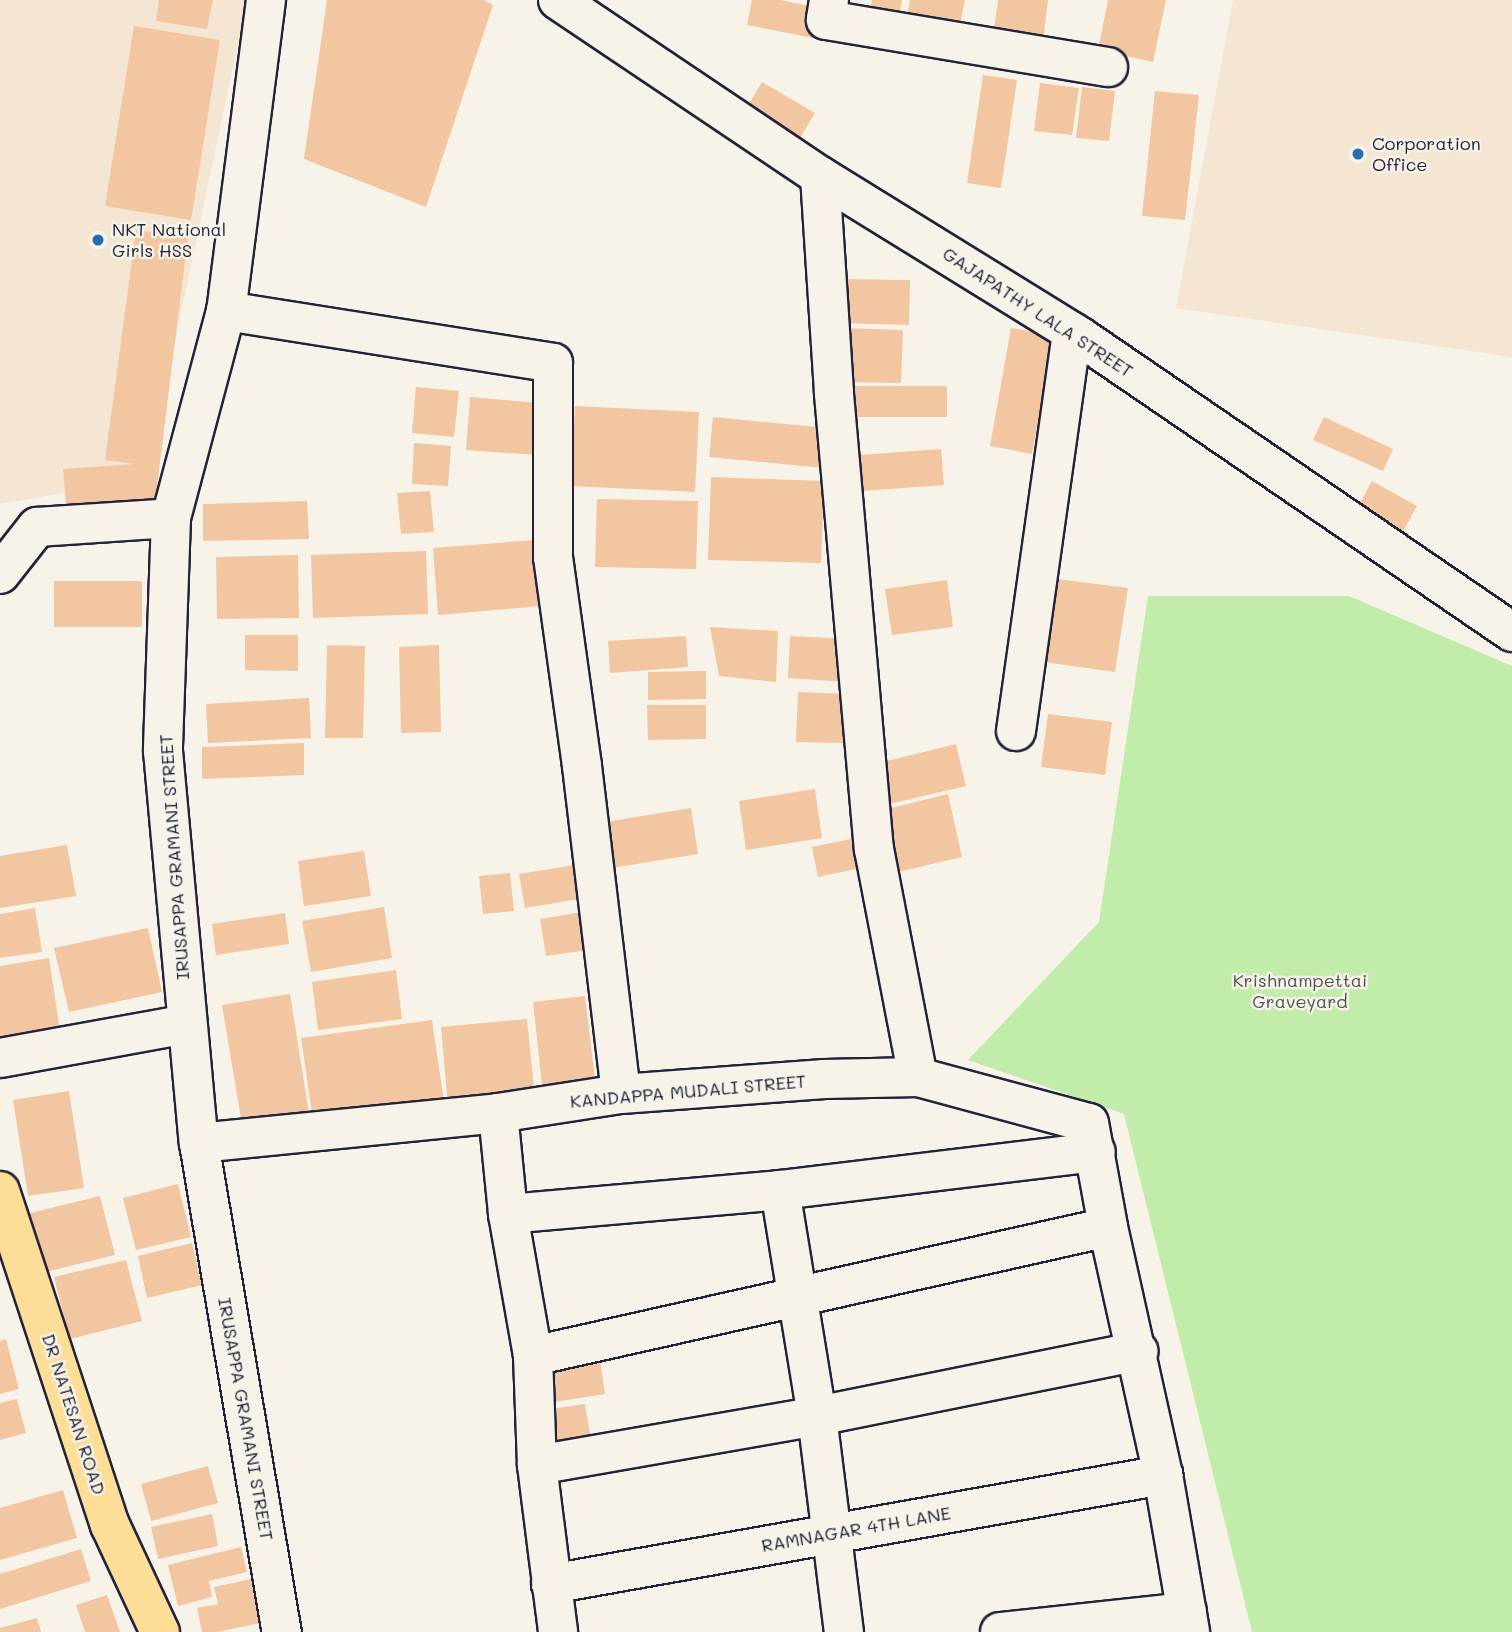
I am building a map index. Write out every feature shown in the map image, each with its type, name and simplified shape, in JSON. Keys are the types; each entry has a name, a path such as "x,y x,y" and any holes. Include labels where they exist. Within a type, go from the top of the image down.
{"main road":[{"name":"DR NATESAN ROAD","path":"0,1191 8,1238 110,1525 160,1632"}],"street":[{"name":"IRUSAPPA GRAMANI STREET","path":"266,0 226,311 171,518 163,751 199,1143 282,1632"},
{"name":"GAJAPATHY LALA STREET","path":"558,0 820,176 1072,332 1512,632"},
{"path":"829,0 825,20 1108,67"},
{"path":"820,176 834,394 874,849 918,1077"},
{"path":"226,311 552,363 553,557 582,766 621,1094"},
{"path":"1016,731 1072,332"},
{"path":"0,574 37,527 171,518"},
{"path":"0,1058 187,1024"},
{"name":"KANDAPPA MUDALI STREET","path":"199,1143 498,1113 621,1094 824,1079 918,1077 1093,1138"},
{"path":"498,1113 508,1214 533,1356 537,1465 558,1632"},
{"path":"508,1214 780,1190 1093,1138 1108,1227 1138,1351 1163,1475 1189,1622 1000,1632"},
{"path":"780,1190 817,1416 844,1632"},
{"path":"533,1356 796,1300 1108,1227"},
{"path":"537,1465 817,1416 1138,1351"},
{"name":"RAMNAGAR 4TH LANE","path":"551,1584 1163,1475"}],"shaded area":[{"name":"NKT National Girls HSS","path":"0,0 247,0 146,479 0,504"},
{"name":"Corporation Office","path":"1233,0 1512,0 1512,357 1176,308"}],"green space":[{"name":"Krishnampettai Graveyard","path":"1148,596 1349,596 1512,666 1512,1632 1252,1632 1124,1114 968,1060 1099,922"}],"building":[{"path":"159,0 213,0 207,29 156,21"},
{"path":"327,0 484,0 493,5 426,207 304,159"},
{"path":"752,0 780,0 820,8 813,38 747,25"},
{"path":"872,0 902,0 899,21 870,16"},
{"path":"910,0 965,0 959,31 906,21"},
{"path":"998,0 1048,0 1043,42 993,37"},
{"path":"1108,0 1166,0 1153,62 1098,50"},
{"path":"134,26 220,40 191,220 105,206"},
{"path":"983,75 1017,80 1001,188 967,183"},
{"path":"762,82 815,113 800,138 747,107"},
{"path":"1040,83 1079,88 1072,135 1034,131"},
{"path":"1082,87 1115,91 1109,141 1076,138"},
{"path":"1155,91 1199,95 1185,220 1142,216"},
{"path":"136,230 188,237 154,511 67,518 63,469 135,464 105,460"},
{"path":"839,279 910,280 909,325 838,323"},
{"path":"842,328 903,330 901,383 840,382"},
{"path":"1011,328 1053,335 1032,454 990,446"},
{"path":"847,386 947,386 947,417 847,417"},
{"path":"416,387 459,391 454,437 412,433"},
{"path":"470,397 539,403 535,455 466,450"},
{"path":"575,406 699,412 695,492 571,486"},
{"path":"713,417 827,428 823,468 709,457"},
{"path":"1324,417 1393,449 1383,471 1313,440"},
{"path":"414,443 451,446 448,486 412,484"},
{"path":"941,449 944,485 862,491 859,455"},
{"path":"711,477 824,481 821,563 708,560"},
{"path":"1372,481 1417,506 1400,537 1355,512"},
{"path":"430,491 434,532 401,534 397,493"},
{"path":"597,499 698,501 696,569 595,567"},
{"path":"307,501 309,539 203,541 203,504"},
{"path":"535,540 540,606 438,615 433,548"},
{"path":"426,551 428,614 313,618 311,555"},
{"path":"298,555 299,618 217,619 216,557"},
{"path":"1049,578 1128,588 1115,672 1037,661"},
{"path":"947,580 953,627 892,635 885,589"},
{"path":"54,581 142,581 142,627 54,627"},
{"path":"710,627 778,631 776,682 719,676"},
{"path":"245,635 298,635 298,671 245,670"},
{"path":"686,636 688,667 610,673 608,641"},
{"path":"790,636 849,639 847,682 788,678"},
{"path":"327,645 365,646 363,738 325,738"},
{"path":"439,645 441,732 401,733 399,647"},
{"path":"706,671 706,699 648,700 648,672"},
{"path":"798,692 850,694 847,743 796,742"},
{"path":"309,698 311,738 208,743 206,704"},
{"path":"647,705 706,705 706,739 648,740"},
{"path":"1048,714 1112,722 1105,775 1041,767"},
{"path":"304,743 304,775 202,779 202,747"},
{"path":"956,744 966,786 885,805 875,764"},
{"path":"815,789 822,838 746,850 739,801"},
{"path":"948,794 962,857 898,872 883,810"},
{"path":"691,808 698,854 606,869 599,823"},
{"path":"855,838 861,868 818,877 812,847"},
{"path":"67,845 76,896 0,908 0,856"},
{"path":"364,851 371,896 304,906 298,861"},
{"path":"574,865 580,899 525,908 519,874"},
{"path":"510,873 514,911 483,914 479,876"},
{"path":"384,907 392,958 311,972 302,921"},
{"path":"35,908 42,952 0,958 0,914"},
{"path":"582,912 587,950 546,956 540,919"},
{"path":"285,913 289,944 216,955 212,924"},
{"path":"148,928 162,992 69,1012 54,948"},
{"path":"49,958 60,1030 0,1038 0,966"},
{"path":"396,970 402,1019 318,1030 312,982"},
{"path":"290,994 310,1119 243,1130 222,1005"},
{"path":"585,996 595,1079 542,1085 533,1002"},
{"path":"527,1019 535,1097 448,1106 441,1027"},
{"path":"432,1020 444,1102 313,1120 301,1038"},
{"path":"69,1091 84,1188 28,1196 13,1100"},
{"path":"178,1184 191,1237 136,1250 123,1198"},
{"path":"100,1196 115,1255 41,1273 26,1214"},
{"path":"192,1243 202,1285 147,1298 138,1256"},
{"path":"126,1260 142,1321 70,1339 54,1277"},
{"path":"6,1339 19,1389 0,1394 0,1341"},
{"path":"599,1353 605,1394 554,1402 547,1362"},
{"path":"17,1399 26,1433 0,1440 0,1403"},
{"path":"585,1404 592,1445 558,1451 551,1409"},
{"path":"208,1466 218,1503 151,1521 141,1484"},
{"path":"63,1490 77,1538 0,1560 0,1508"},
{"path":"212,1514 218,1546 158,1559 151,1527"},
{"path":"241,1547 247,1572 209,1581 212,1597 178,1606 168,1565"},
{"path":"81,1549 91,1581 0,1609 0,1574"},
{"path":"256,1578 266,1622 217,1632 202,1632 197,1608 218,1604 214,1587"},
{"path":"107,1595 120,1632 85,1632 76,1605"},
{"path":"37,1618 41,1632 0,1632 0,1628"}],"place":[{"name":"Corporation Office","path":"1358,154"},
{"name":"NKT National Girls HSS","path":"98,240"}]}
